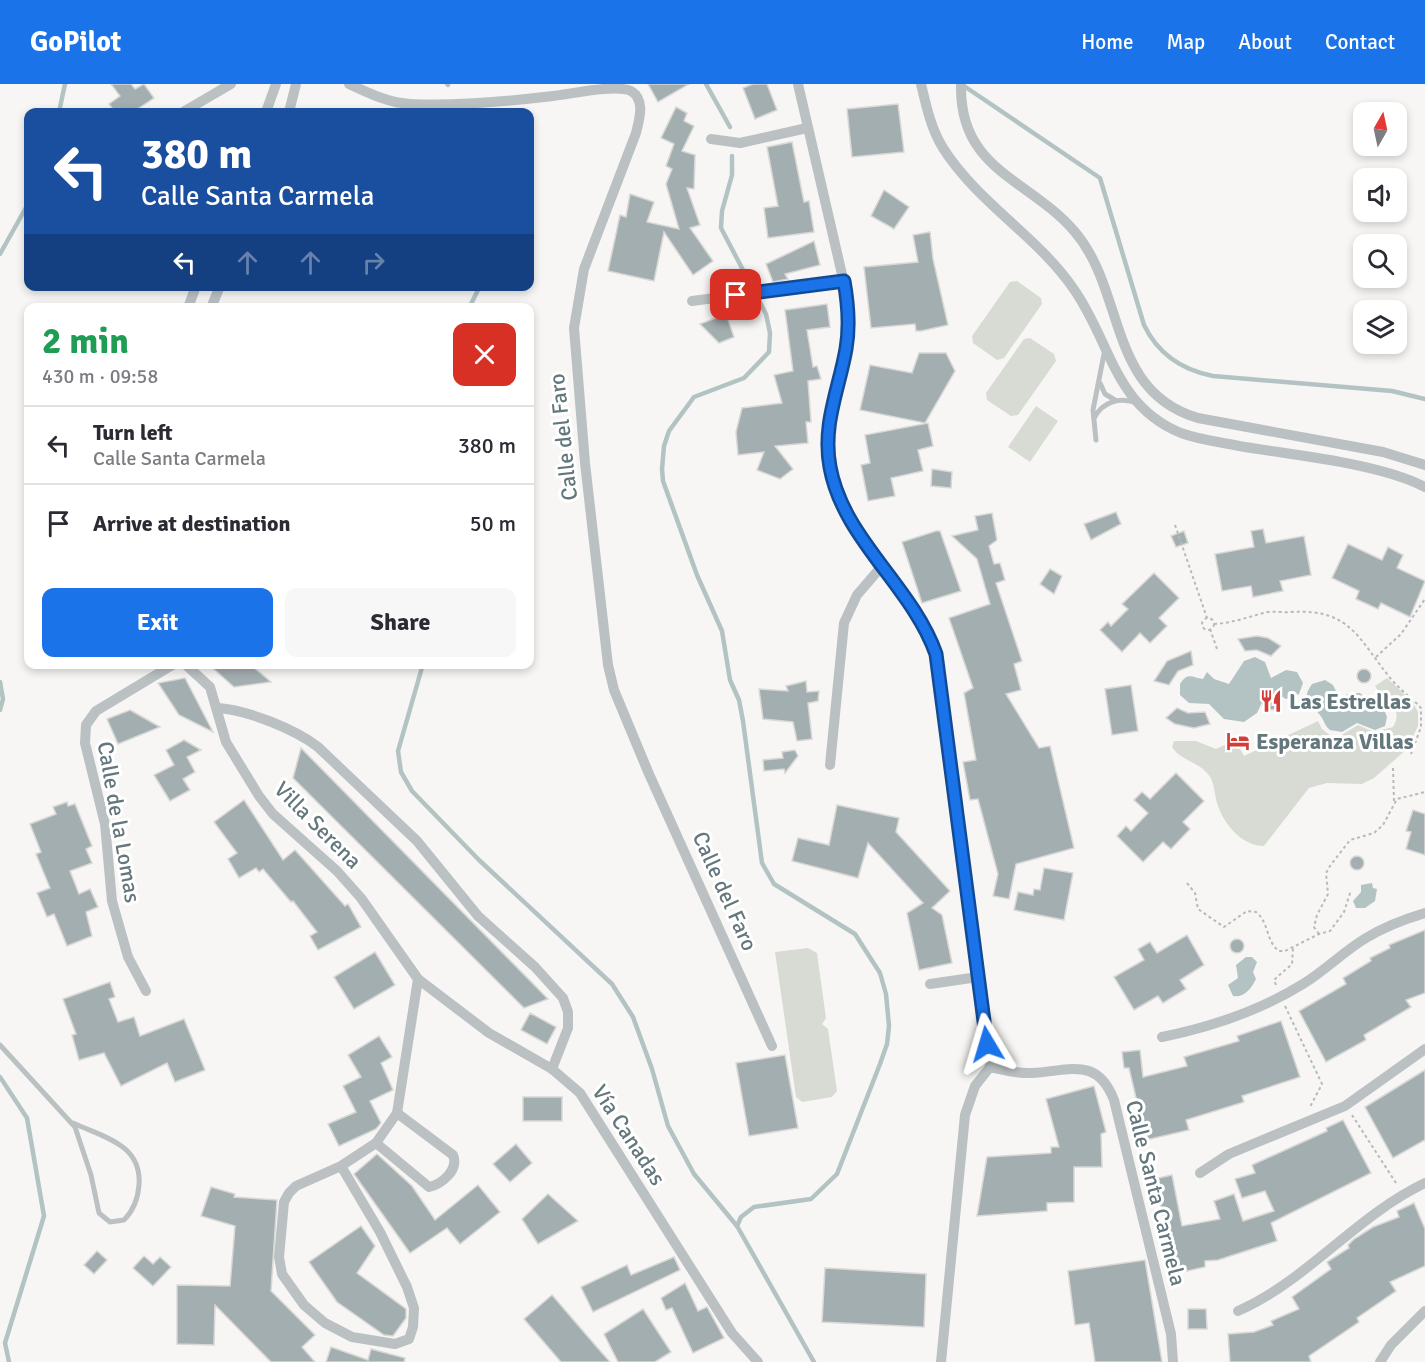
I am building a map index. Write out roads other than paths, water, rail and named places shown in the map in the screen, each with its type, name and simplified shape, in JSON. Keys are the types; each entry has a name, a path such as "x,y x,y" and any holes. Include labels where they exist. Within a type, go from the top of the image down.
{"street":[{"path":"190,108 231,84"},
{"path":"267,108 276,84"},
{"path":"290,108 297,84"},
{"name":"Calle del Faro","path":"349,84 382,99 411,104 552,96 618,87 631,91 639,101 640,115 636,133 584,269 574,328 584,452 608,665 614,690 650,774 772,1046"},
{"path":"796,84 844,281 848,334 844,361 830,410 828,453 840,498 859,533 927,632 936,654 990,1067 975,1086 965,1115 941,1362"},
{"path":"921,84 931,119 944,149 961,171 1063,274 1084,305 1120,382 1141,406 1161,423 1180,432 1372,470 1414,481 1425,487"},
{"path":"961,84 964,120 981,152 996,169 1060,216 1088,250 1103,280 1124,348 1143,381 1165,403 1179,412 1198,418 1383,452 1425,465"},
{"path":"711,139 740,143 807,127"},
{"path":"692,301 844,281"},
{"path":"1248,447 1252,428"},
{"path":"830,765 844,623 857,595 882,566"},
{"name":"Calle de la Lomas","path":"146,991 128,957 116,920 110,884 105,824 85,736 86,725 96,711 166,669"},
{"name":"Villa Serena","path":"190,669 210,687 218,708 226,742 259,796 273,814 337,871 361,898 418,979"},
{"path":"218,708 238,711 303,737 318,747 417,841 491,930 535,967 563,998 568,1012 568,1028 552,1069"},
{"path":"1162,1036 1202,1028 1280,996 1332,965 1365,938 1402,920 1425,913"},
{"path":"930,984 978,977"},
{"path":"341,1166 380,1232 407,1287 414,1308 413,1327 409,1339 395,1344 352,1337 325,1323 304,1305 282,1274 279,1257 284,1202 289,1193 296,1186 341,1166 376,1143 397,1113 418,979"},
{"name":"Vía Canadas","path":"418,979 489,1033 552,1069 580,1093 732,1333 758,1362"},
{"path":"1200,1173 1228,1154 1345,1106 1425,1049"},
{"name":"Calle Santa Carmela","path":"990,1067 1026,1073 1081,1069 1099,1076 1108,1085 1114,1100 1168,1323 1173,1362"},
{"path":"376,1143 429,1187 454,1169 456,1162 453,1155 397,1113"},
{"path":"1238,1311 1262,1300 1289,1283 1346,1234 1403,1195 1425,1183"},
{"path":"1380,1362 1391,1346 1425,1311"}],"lane":[{"path":"1096,440 1092,422 1104,361 1103,346"},
{"path":"1100,379 1105,394 1120,401"},
{"path":"1092,422 1103,406 1120,401 1131,401 1141,406"},
{"path":"0,1045 73,1123 92,1175 99,1214 110,1222 124,1220 132,1209 138,1192 139,1176 134,1157 112,1139 73,1123"}],"waterway":[{"path":"60,108 65,84"},
{"path":"706,84 730,127"},
{"path":"964,86 1100,178 1144,325 1156,344 1172,359 1191,370 1213,376 1392,391 1425,399"},
{"path":"732,156 732,175 722,211 721,228 766,314 770,333 769,352 744,378 694,397 669,431 664,446 663,481 697,575 722,631 730,680 739,700 743,721 762,863 774,884 855,934 880,973 886,994 889,1026 887,1044 880,1064 837,1174 811,1199 754,1207 741,1217 737,1226"},
{"path":"0,254 24,211"},
{"path":"472,303 478,291"},
{"path":"422,669 398,751 401,772 412,791 479,860 612,984 633,1017 652,1069 668,1126 694,1174 737,1226 814,1362"},
{"path":"0,682 3,699 0,710"},
{"path":"0,1077 27,1118 44,1216 5,1343 9,1362"}],"place":[{"name":"Las Estrellas","path":"1271,701"},
{"name":"Esperanza Villas","path":"1238,741"}]}
